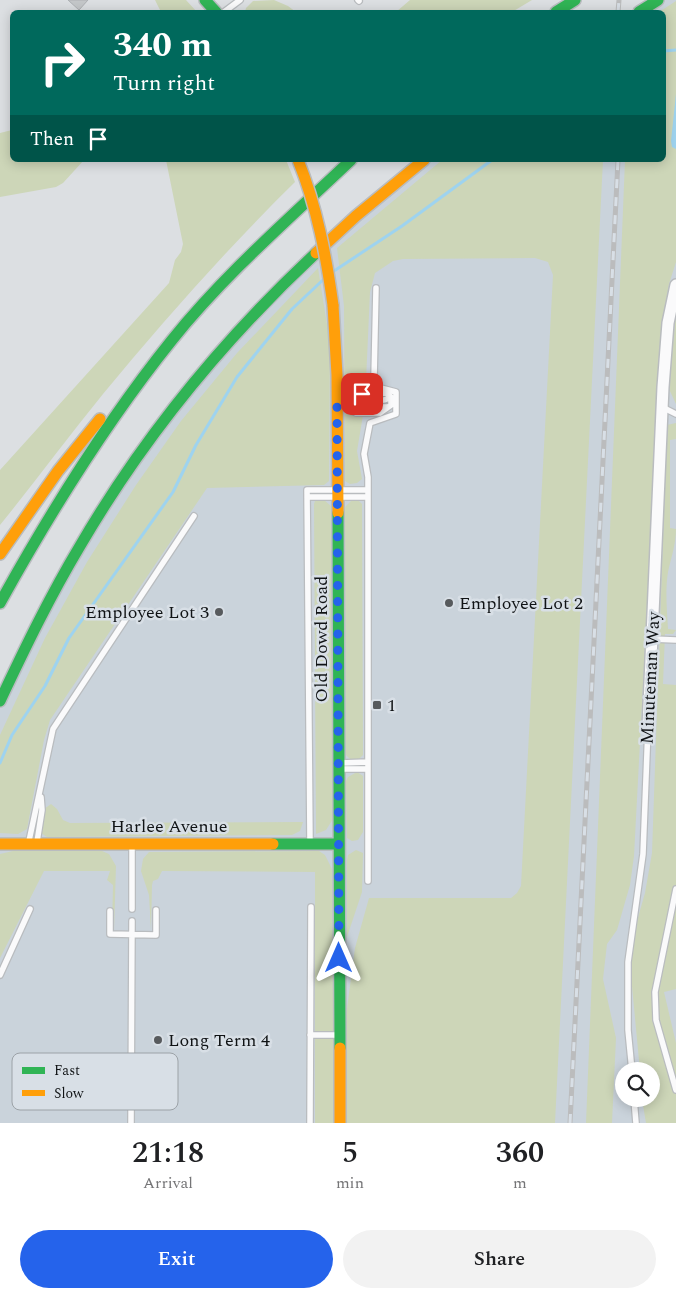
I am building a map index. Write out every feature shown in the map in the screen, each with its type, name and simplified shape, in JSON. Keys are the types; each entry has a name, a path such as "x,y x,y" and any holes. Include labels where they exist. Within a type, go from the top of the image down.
{"main road":[{"path":"205,0 214,10"},
{"path":"553,10 567,0"},
{"path":"559,10 575,0"},
{"path":"643,10 658,0"},
{"name":"Old Dowd Road","path":"299,162 318,218 328,259 341,405 338,493 340,1123"},
{"path":"0,554 58,471 172,340 232,274 349,162"},
{"path":"0,701 49,598 72,557 123,476 179,400 239,329 290,276 360,212 422,162"},
{"path":"0,603 44,524 90,451 172,340"},
{"name":"Harlee Avenue","path":"0,844 339,844"}],"street":[{"name":"Minuteman Way","path":"648,727 662,407 668,323 676,285"}],"lane":[{"path":"227,10 240,0"},
{"path":"376,288 375,383 377,386 396,392 391,403"},
{"path":"341,405 358,398 362,394 386,393 396,414 370,423 364,454 368,490 368,881"},
{"path":"341,405 350,410 356,406 391,403"},
{"path":"662,407 676,414"},
{"path":"310,843 307,490 368,497"},
{"path":"307,497 368,490"},
{"path":"33,844 34,808 40,794 53,729 194,516"},
{"path":"652,640 676,640"},
{"name":"Minuteman Way","path":"631,1062 628,1030 628,962 643,854 648,727"},
{"path":"339,766 368,766"},
{"path":"132,843 132,909"},
{"path":"676,889 655,992 656,1020 676,1090"},
{"path":"310,907 310,1123"},
{"path":"0,975 30,909"},
{"path":"110,911 110,934 132,935 156,934 156,910"},
{"path":"131,1053 132,921"},
{"path":"310,1035 340,1035"},
{"path":"635,1107 636,1123"},
{"path":"131,1110 131,1123"}],"shaded area":[{"path":"658,0 676,0 676,1123 0,1123 0,701 49,598 209,363 422,162 666,162 666,10 642,10"}],"green space":[{"path":"155,0 186,0 195,10 160,10"},
{"path":"274,0 293,10 246,10 253,1"},
{"path":"410,0 532,0 515,10 398,10"},
{"path":"676,1 676,262 669,284 662,323 634,856 630,885 617,930 607,944 603,979 616,1038 612,1123 586,1123 625,162 666,162 666,10 662,10"},
{"path":"10,130 10,162 82,162 63,183 56,187 0,197 0,133"},
{"path":"166,162 287,162 295,182 220,259 149,339 90,410 0,525 0,470 169,283 175,260 181,252 183,244"},
{"path":"440,162 603,162 555,1123 346,1123 346,1016 355,948 369,898 511,898 521,886 553,275 548,262 535,258 403,259 393,261 375,273 370,292 365,403 357,451 362,479 357,483 350,484 345,481 344,306 337,248"},
{"path":"318,268 330,344 329,481 324,485 207,488 50,720 44,740 27,829 18,834 0,833 0,735 45,638 87,562 136,485 181,421 237,353"},
{"path":"676,312 676,404 669,389"},
{"path":"676,423 676,439 670,440 670,528 676,529 676,535 668,572 666,593 668,629 676,630 673,634 665,634 663,684 676,685 676,989 664,992 676,1043 676,1123 646,1123 643,1107 660,1107 660,1062 639,1062 630,965 631,942 645,893 652,853 667,425"},
{"path":"357,499 362,504 363,755 359,759 350,759 346,755 345,507 352,500"},
{"path":"324,500 331,506 333,819 326,830 316,834 314,504 315,501"},
{"path":"357,772 363,776 363,832 358,840 352,841 347,838 346,781 348,777"},
{"path":"51,804 57,809 63,820 70,823 303,822 300,831 292,835 47,837 41,833 44,809"},
{"path":"356,850 363,853 362,892 347,937 347,860 348,855"},
{"path":"13,851 102,851 109,854 116,866 114,931 112,930 113,885 107,880 110,871 44,871 0,958 0,854"},
{"path":"319,851 325,855 332,869 334,1123 315,1123 315,872 162,871 158,879 153,881 152,885 151,930 149,895 141,871 143,859 149,852"}],"water":[{"path":"676,94 676,149 672,147 671,141"}],"building":[{"path":"68,0 88,0 79,10"}],"waterway":[{"path":"666,51 676,50"},
{"path":"334,271 402,226 489,162"},
{"path":"0,763 12,735 45,686 69,638 173,492 196,445 237,377 292,309 325,278"}],"railway":[{"path":"618,10 619,0"},
{"path":"570,1123 618,162"}],"traffic: fast":[{"path":"205,0 214,10"},
{"path":"559,10 575,0"},
{"path":"642,10 658,0"},
{"path":"0,603 80,468 124,403 172,340 236,269 349,162"},
{"path":"0,701 58,584 104,506 158,428 250,319 316,253"},
{"path":"338,513 340,1048"},
{"path":"273,844 339,844"}],"traffic: slow":[{"path":"299,162 320,231 333,305"},
{"path":"316,253 356,216 422,162"},
{"path":"333,305 337,375 338,513"},
{"path":"0,554 58,471 100,419"},
{"path":"0,844 273,844"},
{"path":"340,1048 340,1123"}],"place":[{"name":"Employee Lot 2","path":"449,603"},
{"name":"Employee Lot 3","path":"219,612"},
{"name":"1","path":"377,705"},
{"name":"Long Term 4","path":"158,1040"}],"route":[{"path":"339,958 337,405 344,405 362,394"}]}
